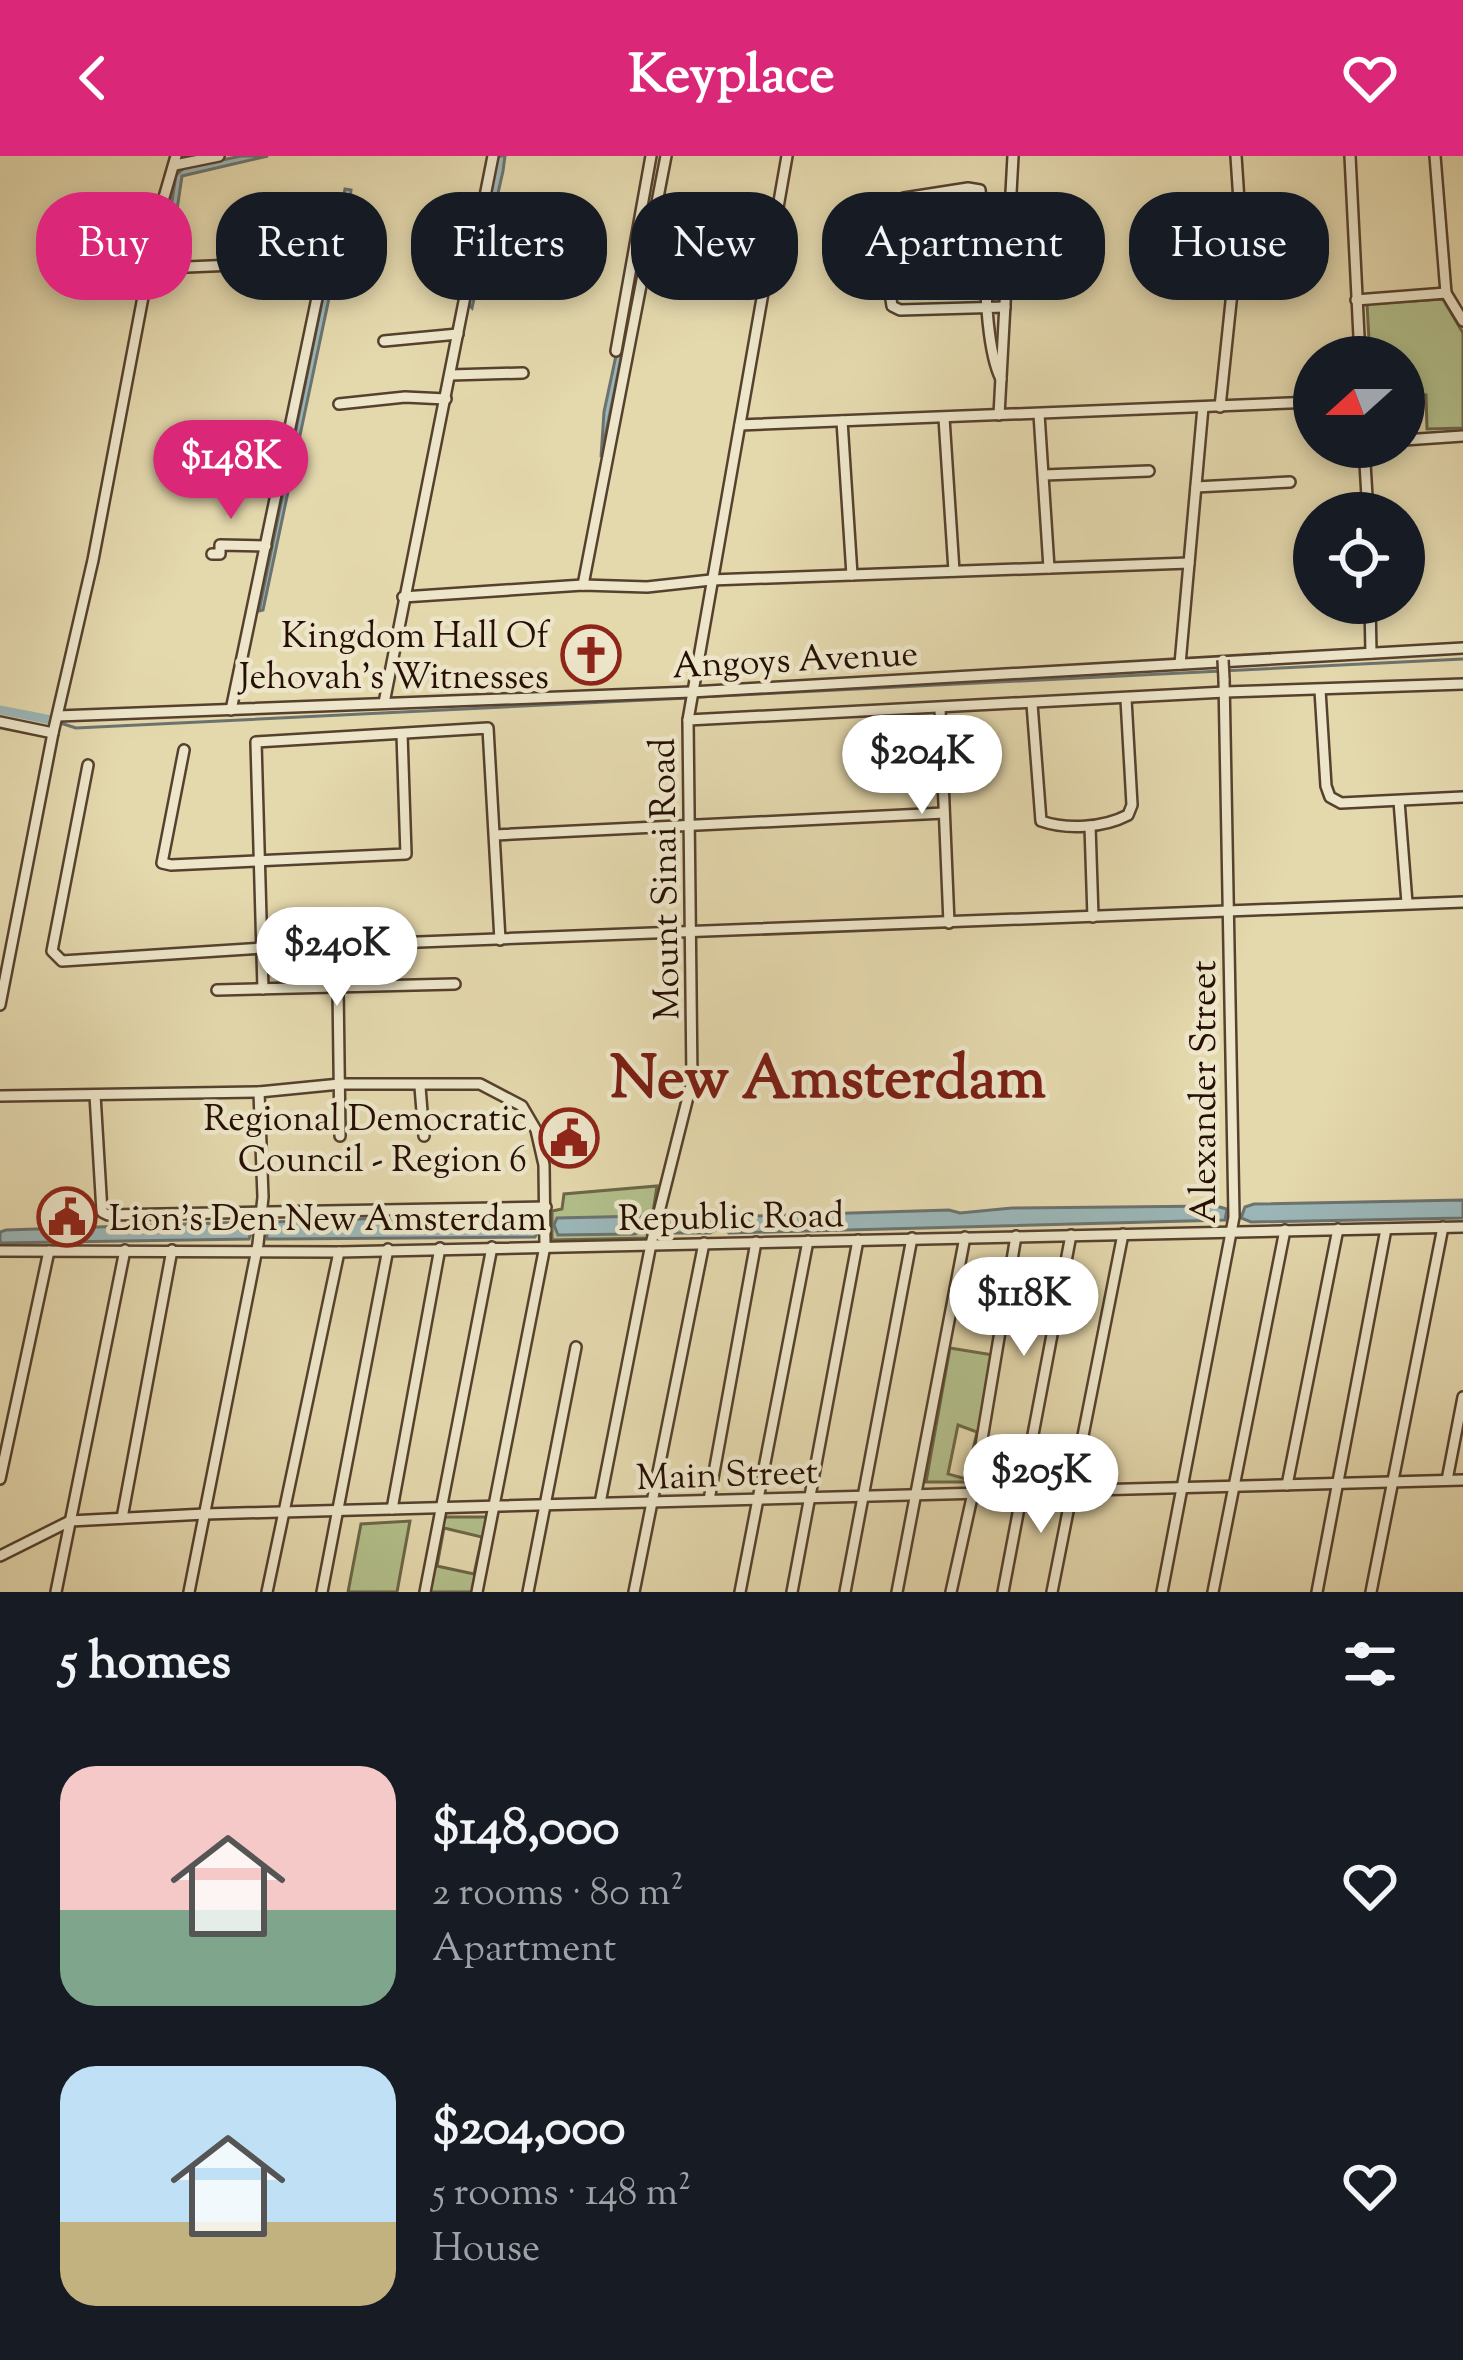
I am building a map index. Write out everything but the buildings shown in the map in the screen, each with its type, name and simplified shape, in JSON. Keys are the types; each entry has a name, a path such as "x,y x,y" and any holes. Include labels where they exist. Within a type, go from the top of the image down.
{"street":[{"path":"167,192 175,160 219,156"},
{"path":"486,192 493,156"},
{"path":"647,192 651,156"},
{"path":"656,192 666,156"},
{"name":"Mount Sinai Road","path":"781,192 787,156"},
{"path":"999,415 1012,156"},
{"path":"1220,407 1240,216 1236,156"},
{"path":"1350,156 1359,336"},
{"path":"1435,156 1446,293 1463,321"},
{"path":"1001,380 994,367 989,307 980,190 904,198 889,286 892,306 900,310 989,307 1005,307"},
{"path":"616,351 631,287"},
{"path":"1356,300 1446,293"},
{"path":"0,1005 142,300"},
{"path":"231,710 317,300"},
{"path":"384,703 403,597 455,376 464,300"},
{"path":"584,585 631,300"},
{"name":"Mount Sinai Road","path":"600,1503 651,1244 692,1081 690,698 762,300"},
{"path":"383,341 458,334"},
{"path":"455,376 523,373"},
{"path":"339,404 405,397 446,399"},
{"path":"740,424 1293,403"},
{"path":"1180,664 1202,407"},
{"path":"1040,414 1048,568"},
{"path":"944,418 954,571"},
{"path":"842,421 852,575"},
{"path":"1425,439 1463,436"},
{"path":"1044,475 1150,471"},
{"path":"1196,487 1290,482"},
{"path":"212,554 220,554 220,545 266,546"},
{"path":"403,597 584,585 647,587 710,580 1189,563"},
{"path":"1370,624 1371,653"},
{"name":"Angoys Avenue","path":"58,716 384,703 690,698 1463,648"},
{"name":"Alexander Street","path":"1162,1592 1232,1231 1224,662"},
{"path":"688,721 1463,684"},
{"path":"1320,690 1330,797 1341,802 1463,797"},
{"path":"1032,704 1041,821 1090,826 1128,815 1132,805 1126,698"},
{"path":"940,709 949,923"},
{"path":"0,722 53,733"},
{"path":"263,988 256,742 488,728 500,940"},
{"path":"184,750 162,862 171,866 406,854 402,734"},
{"path":"88,765 52,951 62,961 262,948 1463,902"},
{"path":"1399,801 1407,903"},
{"path":"495,835 944,813"},
{"path":"1090,826 1093,917"},
{"path":"217,990 455,983"},
{"path":"338,987 340,1136"},
{"path":"0,1096 480,1084 522,1106 536,1130 546,1208 545,1246 477,1592"},
{"path":"420,1087 424,1136"},
{"path":"189,1592 261,1214 259,1091"},
{"path":"95,1095 102,1212 546,1208"},
{"name":"Republic Road","path":"0,1251 339,1252 1463,1227"},
{"path":"1317,1592 1386,1228"},
{"path":"1371,1592 1443,1228"},
{"path":"1287,1485 1338,1229"},
{"path":"1214,1592 1286,1230"},
{"path":"1052,1592 1123,1234"},
{"path":"1003,1592 1071,1235"},
{"path":"951,1592 974,1493 1016,1236"},
{"path":"897,1592 965,1237"},
{"path":"845,1592 912,1238"},
{"path":"740,1592 808,1240"},
{"path":"792,1592 858,1240"},
{"path":"709,1500 756,1242"},
{"path":"634,1592 704,1243"},
{"path":"425,1592 492,1247"},
{"path":"392,1509 440,1248"},
{"path":"322,1592 388,1249"},
{"path":"56,1592 125,1250"},
{"path":"122,1518 172,1250"},
{"path":"0,1479 49,1251"},
{"path":"267,1592 339,1252"},
{"path":"528,1592 575,1347"},
{"path":"1447,1480 1463,1397"},
{"name":"Main Street","path":"0,1556 70,1521 122,1518 1463,1480"}],"green space":[{"path":"1443,299 1463,333 1463,428 1427,429 1425,336 1369,336 1367,304"},
{"path":"657,1186 649,1238 552,1240 552,1211 562,1209 564,1194"},
{"path":"950,1348 993,1355 970,1482 926,1482","holes":["958,1425 977,1432 966,1479 948,1474"]},
{"path":"443,1517 487,1517 472,1592 429,1592","holes":["444,1528 482,1537 474,1574 437,1566"]},
{"path":"410,1521 397,1592 348,1592 361,1524"}],"water":[{"path":"241,156 268,156 182,176 180,192 173,192 176,175 184,168"},
{"path":"497,156 505,156 498,192 490,192"},
{"path":"631,285 633,300 601,457 604,412"},
{"path":"322,300 329,300 263,610 259,611"},
{"path":"1463,1200 1463,1218 1251,1222 1241,1218 1245,1207 1254,1204"},
{"path":"1227,1209 1225,1220 729,1233 722,1227 710,1233 662,1230 667,1217 716,1213 723,1217"},
{"path":"534,1213 542,1224 535,1237 267,1239 266,1224 272,1222"},
{"path":"645,1216 648,1226 635,1234 558,1235 554,1225 557,1218"},
{"path":"248,1222 253,1227 249,1239 0,1243 0,1232 6,1230"}],"waterway":[{"path":"698,697 1463,659"},
{"path":"51,720 76,728 688,698"},
{"path":"0,710 51,720"}],"place":[{"name":"Kingdom Hall Of Jehovah’s Witnesses","path":"591,655"},
{"name":"Regional Democratic Council - Region 6","path":"569,1138"},
{"name":"Lion's Den New Amsterdam","path":"67,1217"}],"district":[{"name":"New Amsterdam","path":"828,1076"}]}
